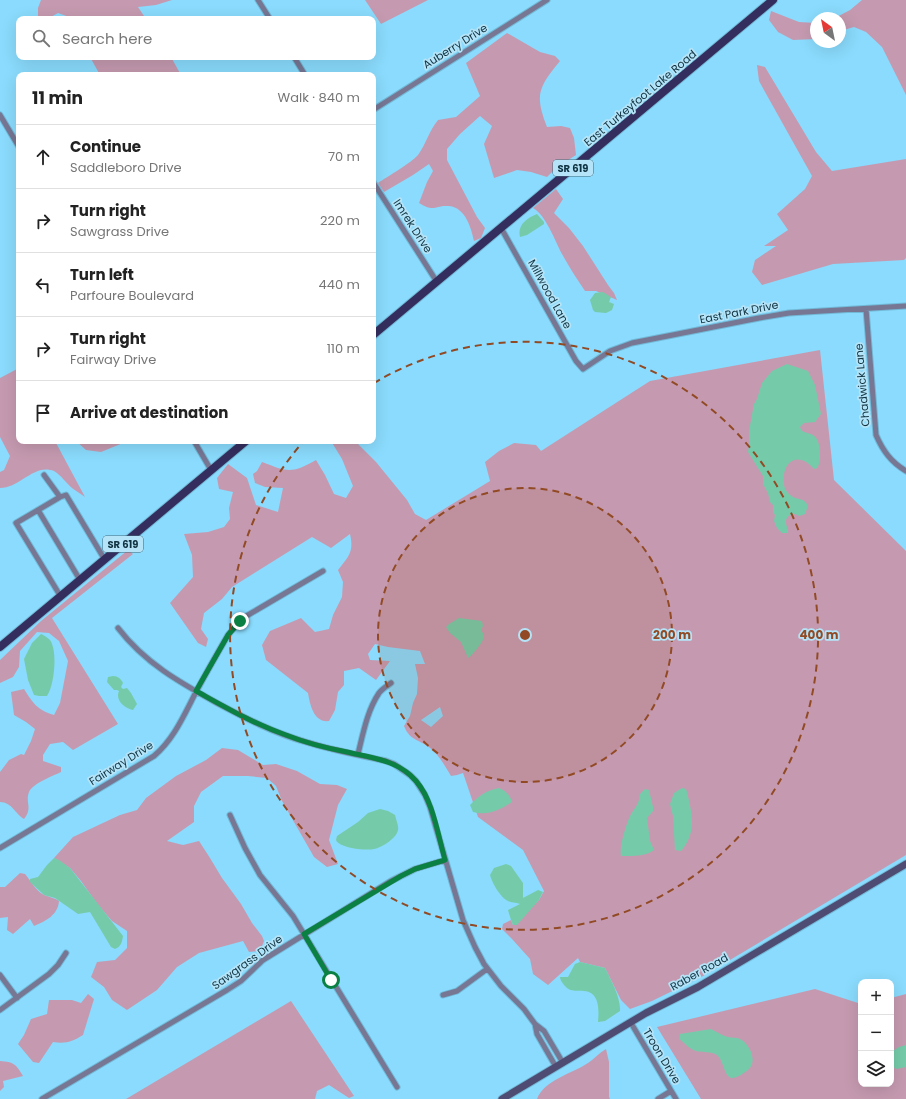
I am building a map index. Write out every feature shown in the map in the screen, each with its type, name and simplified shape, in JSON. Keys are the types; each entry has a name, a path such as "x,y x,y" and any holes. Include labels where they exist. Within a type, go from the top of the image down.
{"main road":[{"name":"East Turkeyfoot Lake Road","path":"376,333 773,0"},
{"name":"SR 619","path":"0,647 242,444"}],"street":[{"path":"258,0 268,16"},
{"name":"Auberry Drive","path":"376,108 547,0"},
{"path":"296,60 303,72"},
{"path":"0,115 16,143"},
{"name":"Imrek Drive","path":"376,187 437,282"},
{"name":"Millwood Lane","path":"502,228 576,361 583,370"},
{"name":"East Park Drive","path":"583,370 610,351 632,343 789,313 906,306"},
{"name":"Chadwick Lane","path":"866,309 876,435 881,447 896,465 906,471"},
{"path":"196,444 212,470"},
{"path":"44,475 60,497"},
{"path":"61,597 16,523 66,495 105,560"},
{"path":"38,510 80,580"},
{"name":"Fairway Drive","path":"0,848 154,756 168,743 228,635 240,621 323,571"},
{"path":"118,628 134,647 173,679 236,713 285,735 314,744 394,764 416,781 425,795 430,807 468,934 488,969 501,986 524,1009 535,1024 537,1034 559,1065"},
{"path":"358,754 366,723 374,702 380,692 391,683"},
{"path":"230,815 245,848 260,875 293,916 397,1087"},
{"name":"Sawgrass Drive","path":"42,1099 227,990 241,981 263,960 401,876 415,869 445,860"},
{"name":"Raber Road","path":"502,1099 646,1013 704,983 906,864"},
{"path":"0,1010 49,974 58,965 66,953"},
{"path":"443,995 457,991 488,969"},
{"path":"0,975 16,998"},
{"name":"Troon Drive","path":"631,1023 676,1099"},
{"path":"658,1099 671,1091"}],"shaded area":[{"path":"41,0 172,0 156,5 138,7 144,16 66,16 58,13 52,16 38,16 38,8"},
{"path":"365,0 428,0 381,24"},
{"path":"862,0 906,0 906,95 882,47 866,32 854,27 846,29 846,12"},
{"path":"771,11 799,22 810,23 810,39 793,40 778,32 769,20"},
{"path":"507,33 540,52 555,56 560,61 543,85 540,98 541,106 547,127 561,126 570,128 574,138 576,155 556,168 547,177 531,172 517,170 494,178 484,144 492,126 480,116 460,134 447,149 447,160 477,217 485,228 481,238 474,241 467,219 460,210 449,206 428,208 419,203 433,171 429,164 384,192 378,183 405,166 418,155 438,120 456,117 480,96 466,63"},
{"path":"92,60 173,60 179,72 98,72"},
{"path":"757,65 765,67 816,152 832,171 906,159 906,258 904,260 833,264 762,285 752,272 755,260 776,246 764,246 788,230 777,214 805,189 812,176 759,81"},
{"path":"556,189 563,199 554,213 569,228 583,246 617,300 596,291 585,291 565,259 546,222 538,211 533,208"},
{"path":"537,214 544,224 527,235 520,237 519,233 521,226 524,222"},
{"path":"603,292 611,297 609,302 614,304 612,310 606,313 595,312 590,300 595,293"},
{"path":"820,350 834,480 906,551 906,855 703,976 652,1001 630,1009 621,1000 605,968 580,962 578,958 548,985 533,974 530,959 502,929 503,924 511,920 513,925 539,900 544,891 523,850 478,817 463,773 451,776 442,761 433,751 412,737 406,731 404,726 410,716 417,694 418,678 415,664 425,664 420,651 375,644 368,654 370,660 390,661 376,680 359,668 344,671 344,685 338,692 335,710 329,721 324,721 316,716 310,703 308,693 266,660 262,645 270,631 301,618 315,632 329,629 333,615 342,597 343,582 338,570 350,554 350,534 331,548 312,537 232,587 222,599 204,613 201,629 208,639 206,647 198,643 170,603 193,577 192,555 184,534 208,532 224,527 230,519 229,508 233,492 219,489 217,478 228,464 247,478 256,505 278,512 283,488 265,487 255,483 253,474 257,471 262,462 278,468 289,470 301,468 316,460 334,494 346,498 353,486 342,459 333,444 358,444 376,462 407,500 415,514 426,520 490,481 485,462 499,451 514,443 536,445 541,451 650,381","holes":["440,707 443,716 431,727 421,720"]},
{"path":"787,364 808,371 815,385 821,414 815,422 804,423 800,427 804,432 811,434 817,439 820,457 817,468 814,469 808,463 802,460 797,460 792,461 785,470 784,486 786,491 793,497 805,501 808,506 805,514 799,516 794,514 788,516 786,522 788,533 782,533 777,528 774,521 775,515 773,512 773,505 770,502 768,493 763,484 763,476 748,452 749,431 754,404 762,383 772,371"},
{"path":"16,370 16,444 57,444 85,497 72,488 57,473 47,469 33,473 7,487 0,488 0,472 4,470 10,456 0,437 0,378"},
{"path":"79,444 121,444 101,452 86,450"},
{"path":"128,550 133,554 52,618 118,724 73,750 63,742 50,744 43,755 43,761 61,767 61,772 39,783 31,789 28,796 28,812 24,819 8,804 0,802 0,772 9,760 21,754 24,755 35,729 14,715 11,692 24,689 39,708 54,715 60,703 68,661 59,641 49,633 37,632 20,651 19,667 13,677 0,683 0,660 41,621"},
{"path":"459,618 482,621 483,626 481,630 484,634 484,638 478,648 468,658 461,642 450,633 446,627"},
{"path":"41,634 48,638 54,649 53,678 47,696 34,695 28,680 24,659 32,643"},
{"path":"113,676 120,679 123,683 121,687 123,689 127,688 131,693 137,704 133,710 121,703 118,697 119,691 114,690 107,682 108,677"},
{"path":"222,748 238,750 263,765 276,764 297,771 320,784 337,785 347,789 338,805 329,840 338,864 327,867 314,857 282,801 276,786 267,778 223,776 201,792 194,806 194,822 167,841 183,845 199,841 222,878 262,936 264,941 260,951 249,952 243,941 199,953 177,967 157,990 127,1010 112,1000 104,987 91,977 97,962 115,960 127,948 127,931 112,921 70,868 54,858 73,837 120,815 137,810 146,798 176,776 206,760"},
{"path":"499,788 504,790 512,802 494,812 473,812 470,805 486,792"},
{"path":"682,788 686,789 687,792 692,815 692,823 689,837 681,851 675,850 673,816 670,804 674,793"},
{"path":"645,789 649,790 653,807 653,811 647,818 650,841 654,850 642,855 621,856 622,842 630,816 638,803 640,794"},
{"path":"380,809 395,815 398,825 397,833 388,842 370,850 347,847 338,843 336,840 337,836 358,822 368,813"},
{"path":"54,858 70,868 123,936 119,947 115,949 111,947 90,912 78,914 55,898 44,895 30,882 30,879 38,877"},
{"path":"506,864 511,866 523,883 523,898 538,890 543,892 539,900 517,925 513,925 508,910 520,904 509,902 505,899 495,886 490,875 494,868"},
{"path":"20,873 25,874 41,893 59,901 54,914 47,920 34,926 30,919 13,934 7,930 8,917 0,918 0,887 5,887"},
{"path":"580,962 605,968 615,989 619,1000 620,1011 605,1021 598,1022 598,1008 596,998 593,995 589,992 574,991 569,989 561,980 560,977 568,977 575,964"},
{"path":"815,989 858,1003 858,1087 894,1087 894,997 906,994 906,1099 701,1099 657,1027"},
{"path":"88,994 94,999 83,1035 68,1042 53,1042 39,1063 33,1062 18,1044 31,1019 47,1014 49,1000 72,1000 81,1003"},
{"path":"291,1001 354,1096 349,1098 329,1085 317,1091 315,1099 126,1099"},
{"path":"711,1029 722,1035 744,1041 752,1053 751,1067 748,1070 736,1077 729,1077 717,1055 694,1050 679,1039 680,1034"},
{"path":"906,1045 906,1067 896,1069 894,1067 894,1050"},
{"path":"606,1049 609,1062 610,1099 537,1099 541,1092 552,1082 582,1067"},
{"path":"0,1061 14,1064 23,1076 3,1081 4,1087 0,1091"}],"route":[{"path":"240,621 228,635 196,691 236,713 285,735 314,744 386,761 410,774 421,788 430,807 445,860 415,869 391,881 304,934 331,980"}]}
